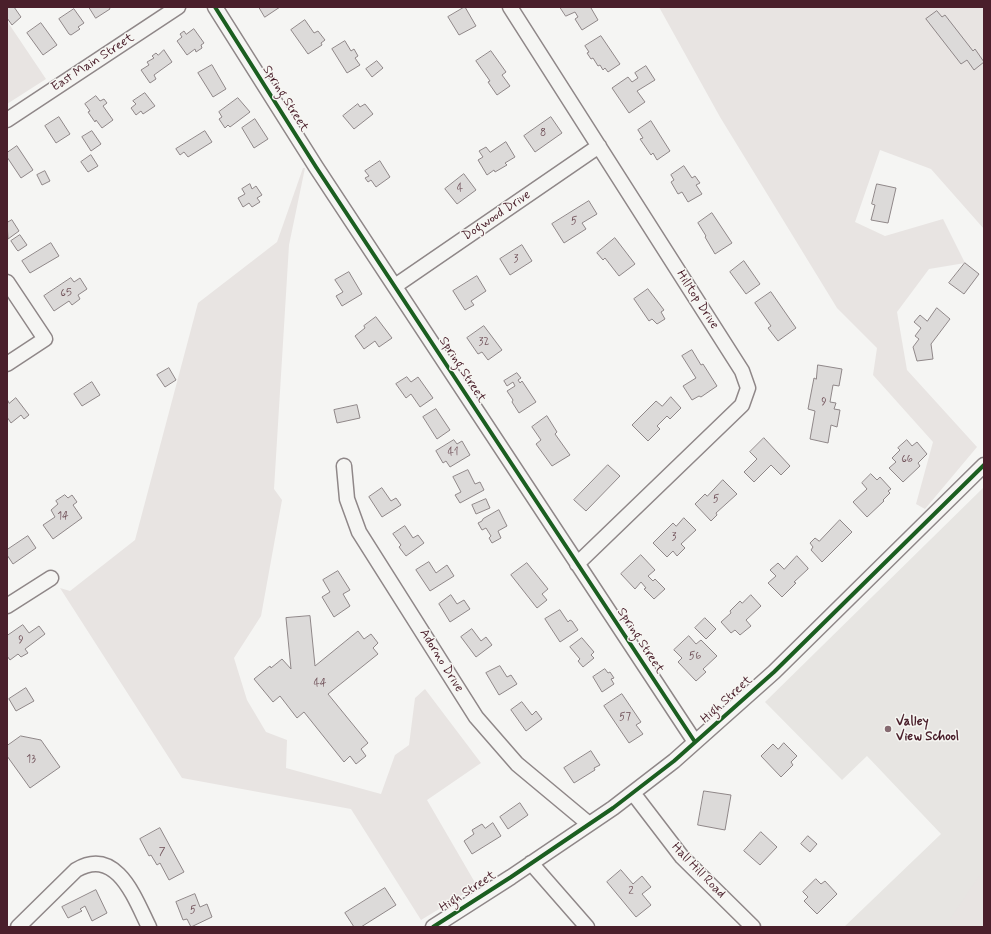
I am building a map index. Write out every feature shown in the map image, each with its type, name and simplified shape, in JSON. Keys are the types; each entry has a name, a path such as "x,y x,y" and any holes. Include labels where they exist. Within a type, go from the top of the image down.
{"street":[{"name":"East Main Street","path":"7,120 178,7"},
{"name":"Spring Street","path":"215,7 320,174 695,742"},
{"name":"Hilltop Drive","path":"510,7 742,371 748,388 742,405 577,564"},
{"name":"Dogwood Drive","path":"394,286 598,146"},
{"path":"7,282 45,338 7,364"},
{"name":"High Street","path":"433,927 589,824 633,793 674,761 774,672 984,465"},
{"name":"Adorno Drive","path":"344,466 347,498 359,532 476,716 517,764 589,824"},
{"path":"7,606 51,578"},
{"name":"Hall Hill Road","path":"633,793 682,857 753,927"},
{"path":"531,863 587,927"},
{"path":"18,927 76,870 83,866 96,864 111,868 121,876 128,886 149,927"}],"shaded area":[{"path":"659,7 984,7 984,229 931,169 880,150 855,222 885,236 943,219 965,263 929,269 897,312 907,370 977,447 925,509 916,504 933,442 873,375 877,348 837,308 720,117"},
{"path":"7,21 46,79 7,104"},
{"path":"303,168 305,168 289,245 274,489 282,500 261,616 234,658 247,700 266,732 287,740 286,768 381,794 395,755 409,745 415,698 425,689 481,763 427,800 477,886 421,920 351,809 182,778 60,588 70,591 135,540 198,303 277,242"},
{"name":"Valley View School","path":"984,487 984,927 844,927 941,834 867,756 842,780 765,702"},
{"path":"984,869 984,927 954,927 950,919"}],"building":[{"path":"7,7 14,7 21,17 12,25 7,18"},
{"path":"89,7 109,7 110,9 96,18"},
{"path":"259,7 280,7 265,17"},
{"path":"465,7 476,26 459,35 448,17"},
{"path":"560,7 593,7 591,8 598,20 582,30 575,19 578,17 575,12 566,16"},
{"path":"74,9 84,23 78,27 80,29 71,35 59,19"},
{"path":"937,11 942,17 945,15 973,51 975,49 984,62 974,70 967,60 961,64 926,19"},
{"path":"305,20 314,33 318,31 325,40 321,43 322,45 308,54 291,30"},
{"path":"41,23 57,45 43,55 27,33"},
{"path":"194,29 204,43 201,45 202,48 196,52 195,49 187,55 177,41 182,37 180,34 184,31 186,34"},
{"path":"601,36 620,64 608,72 605,68 603,70 600,65 598,66 593,58 591,59 585,46"},
{"path":"345,41 351,51 354,49 358,56 355,58 360,65 347,73 332,49"},
{"path":"164,50 172,62 154,75 156,79 150,83 141,70 149,65 147,62 154,58 152,56 156,53 158,55"},
{"path":"491,51 506,72 502,75 510,86 497,95 488,82 490,81 476,61"},
{"path":"377,61 383,68 372,77 366,69"},
{"path":"212,65 226,89 213,97 198,73"},
{"path":"646,66 655,80 637,91 645,102 629,113 612,88 628,77 632,82 638,78 635,73"},
{"path":"145,93 155,106 143,114 141,111 136,115 131,108 136,104 133,101"},
{"path":"96,96 100,101 104,99 107,103 103,106 113,120 102,128 96,120 95,122 88,112 90,111 85,104"},
{"path":"238,98 250,112 230,127 228,125 225,128 219,119 222,117 219,112"},
{"path":"358,104 360,107 365,104 373,114 354,129 343,116"},
{"path":"59,117 70,134 56,143 45,126"},
{"path":"551,117 562,133 535,152 524,136"},
{"path":"255,119 268,139 254,148 242,128"},
{"path":"651,121 670,151 657,160 653,153 651,155 640,139 643,138 638,130"},
{"path":"92,131 101,144 91,151 82,137"},
{"path":"205,131 212,142 188,157 184,152 180,155 176,149"},
{"path":"506,142 515,157 505,163 507,165 495,172 494,170 487,175 478,160 483,157 479,151 486,147 490,152"},
{"path":"17,146 33,170 21,178 7,157 7,153"},
{"path":"91,155 98,166 88,172 81,162"},
{"path":"380,161 390,177 376,187 371,180 368,182 365,178 369,176 365,171"},
{"path":"684,166 692,178 695,176 700,183 696,185 702,194 688,202 682,192 678,194 671,182 674,180 671,175"},
{"path":"45,171 50,181 42,185 37,175"},
{"path":"464,174 476,190 457,204 445,189"},
{"path":"250,184 252,189 256,186 262,195 257,198 260,202 252,207 249,203 243,207 238,198 245,194 242,189"},
{"path":"877,184 896,188 888,223 871,220 875,205 872,204"},
{"path":"589,201 597,214 582,223 586,229 564,243 552,224"},
{"path":"712,213 732,243 715,254 698,223"},
{"path":"12,220 19,231 8,239 7,223"},
{"path":"20,235 27,245 18,251 11,241"},
{"path":"615,238 635,264 619,276 605,258 603,260 597,253"},
{"path":"51,243 59,256 30,273 22,261"},
{"path":"522,245 532,261 510,275 500,259"},
{"path":"744,261 760,284 746,294 730,272"},
{"path":"965,263 979,274 964,294 949,283"},
{"path":"349,272 362,294 342,306 336,296 343,292 335,280"},
{"path":"477,276 486,291 471,301 474,305 465,310 453,291"},
{"path":"71,278 74,282 80,278 87,289 78,295 80,299 72,305 69,301 54,311 44,296"},
{"path":"648,289 664,310 661,312 665,319 657,324 652,319 649,321 634,299"},
{"path":"771,292 796,328 778,341 768,328 771,326 755,303"},
{"path":"937,308 950,319 931,344 933,359 917,361 913,347 919,339 915,336 921,328 914,322 920,315 927,321"},
{"path":"376,317 392,338 379,347 375,341 364,349 355,336 365,328 364,326"},
{"path":"484,326 502,350 488,360 482,352 478,354 467,338"},
{"path":"692,350 717,386 701,397 699,396 692,400 683,386 696,378 682,356"},
{"path":"818,365 842,369 839,386 833,385 830,402 836,403 834,409 840,410 837,427 831,425 828,443 810,439 815,411 808,409"},
{"path":"169,368 176,380 165,387 157,375"},
{"path":"517,373 521,378 518,380 520,383 522,381 536,402 519,413 507,391 515,386 513,382 507,386 504,381"},
{"path":"407,377 411,382 418,377 433,398 420,407 411,394 406,398 396,384"},
{"path":"92,382 100,395 82,406 74,394"},
{"path":"671,397 681,408 670,419 667,416 657,426 660,429 648,441 632,425 656,401 662,406"},
{"path":"16,398 29,415 24,419 21,415 11,423 7,417 7,399 9,403"},
{"path":"357,405 360,418 337,423 334,410"},
{"path":"436,409 450,430 437,439 423,417"},
{"path":"547,416 557,432 555,434 570,455 552,466 536,444 541,440 532,427"},
{"path":"764,438 790,466 781,475 771,465 754,482 744,472 757,459 750,452"},
{"path":"454,440 457,444 462,441 470,455 450,467 446,461 443,463 436,451"},
{"path":"907,440 912,446 917,442 927,454 918,463 920,466 903,482 889,468 896,462 892,458 900,450 898,448"},
{"path":"608,465 620,476 586,511 574,500"},
{"path":"468,470 475,484 480,482 484,490 460,503 455,495 461,492 453,477"},
{"path":"871,474 877,480 880,477 891,489 888,491 890,493 883,500 884,501 867,517 853,502 867,489 862,483"},
{"path":"723,480 737,494 716,513 717,515 711,521 695,504 705,494 707,496"},
{"path":"382,488 391,501 396,498 401,505 382,517 369,497"},
{"path":"65,495 68,498 72,495 77,502 73,505 82,518 53,539 43,525 55,517 51,510 58,504 56,501"},
{"path":"486,499 490,508 476,514 472,505"},
{"path":"499,510 507,526 498,531 501,538 492,543 489,538 491,536 486,528 482,530 478,523"},
{"path":"684,518 696,530 681,544 685,548 677,556 673,551 667,557 653,543 673,523 676,526"},
{"path":"840,520 852,532 822,562 811,550 813,547 810,543 815,538 819,541"},
{"path":"405,526 413,538 418,535 424,543 406,556 399,547 401,545 393,534"},
{"path":"28,536 36,548 13,564 7,555 7,550"},
{"path":"641,555 655,570 648,576 653,581 655,579 665,589 654,599 644,589 646,588 641,582 635,589 621,574"},
{"path":"797,556 808,569 794,582 796,583 782,597 768,583 776,576 770,570 778,563 784,569"},
{"path":"429,562 436,573 447,565 454,576 430,591 416,570"},
{"path":"527,563 548,589 542,594 547,600 537,608 511,575"},
{"path":"338,571 350,590 343,594 350,606 334,617 322,597 330,592 323,580"},
{"path":"451,595 457,604 464,600 470,609 450,622 439,604"},
{"path":"751,595 761,606 746,620 751,626 740,635 735,630 731,633 721,622 731,613 730,611 740,601 742,603"},
{"path":"560,610 568,622 570,620 572,621 578,630 560,642 545,619"},
{"path":"310,616 315,666 358,631 364,639 371,634 378,643 373,648 378,654 328,694 368,743 361,749 366,756 356,764 350,756 344,762 304,712 297,718 280,696 273,702 254,679 270,666 271,668 282,659 291,669 286,618"},
{"path":"705,618 716,629 706,639 695,628"},
{"path":"23,625 29,633 39,626 45,634 25,649 28,653 21,657 18,654 10,660 7,656 7,636"},
{"path":"472,629 481,641 486,637 492,645 476,657 461,637"},
{"path":"689,636 696,644 701,640 717,656 703,669 706,672 696,681 678,662 682,658 674,650"},
{"path":"582,638 594,652 591,655 594,658 583,667 578,661 580,659 570,647"},
{"path":"500,666 507,677 511,675 517,684 499,695 486,673"},
{"path":"605,669 608,673 610,672 614,678 611,679 614,684 602,692 593,677"},
{"path":"26,688 34,701 16,711 9,699"},
{"path":"622,694 641,722 636,725 643,734 629,743 604,706"},
{"path":"522,702 532,715 536,711 542,719 526,731 511,710"},
{"path":"21,736 41,740 60,767 30,788 7,756 7,746"},
{"path":"784,743 797,756 791,762 793,765 781,777 761,756 773,744 778,749"},
{"path":"591,751 600,765 594,768 595,770 574,783 564,768"},
{"path":"704,791 731,795 725,830 698,825"},
{"path":"520,803 528,815 508,829 500,817"},
{"path":"493,823 501,836 472,854 464,841 474,834 472,830 482,824 485,828"},
{"path":"160,828 184,872 169,880 160,863 157,865 151,855 149,856 140,839"},
{"path":"761,832 777,847 760,865 744,851"},
{"path":"808,836 817,844 810,852 801,844"},
{"path":"621,870 633,884 642,876 651,887 642,894 651,905 636,917 607,882"},
{"path":"816,879 821,884 825,881 837,894 817,914 804,901 808,897 803,892"},
{"path":"385,888 396,905 361,927 354,927 345,913"},
{"path":"96,890 107,913 92,921 85,906 80,909 82,911 68,918 62,907"},
{"path":"195,894 200,907 207,904 212,917 191,927 187,919 183,920 176,902"}],"cycle path":[{"path":"215,7 316,167 695,742"},
{"path":"433,927 511,877 613,808 674,761 774,672 984,465"}],"place":[{"name":"Valley View School","path":"888,729"}]}
